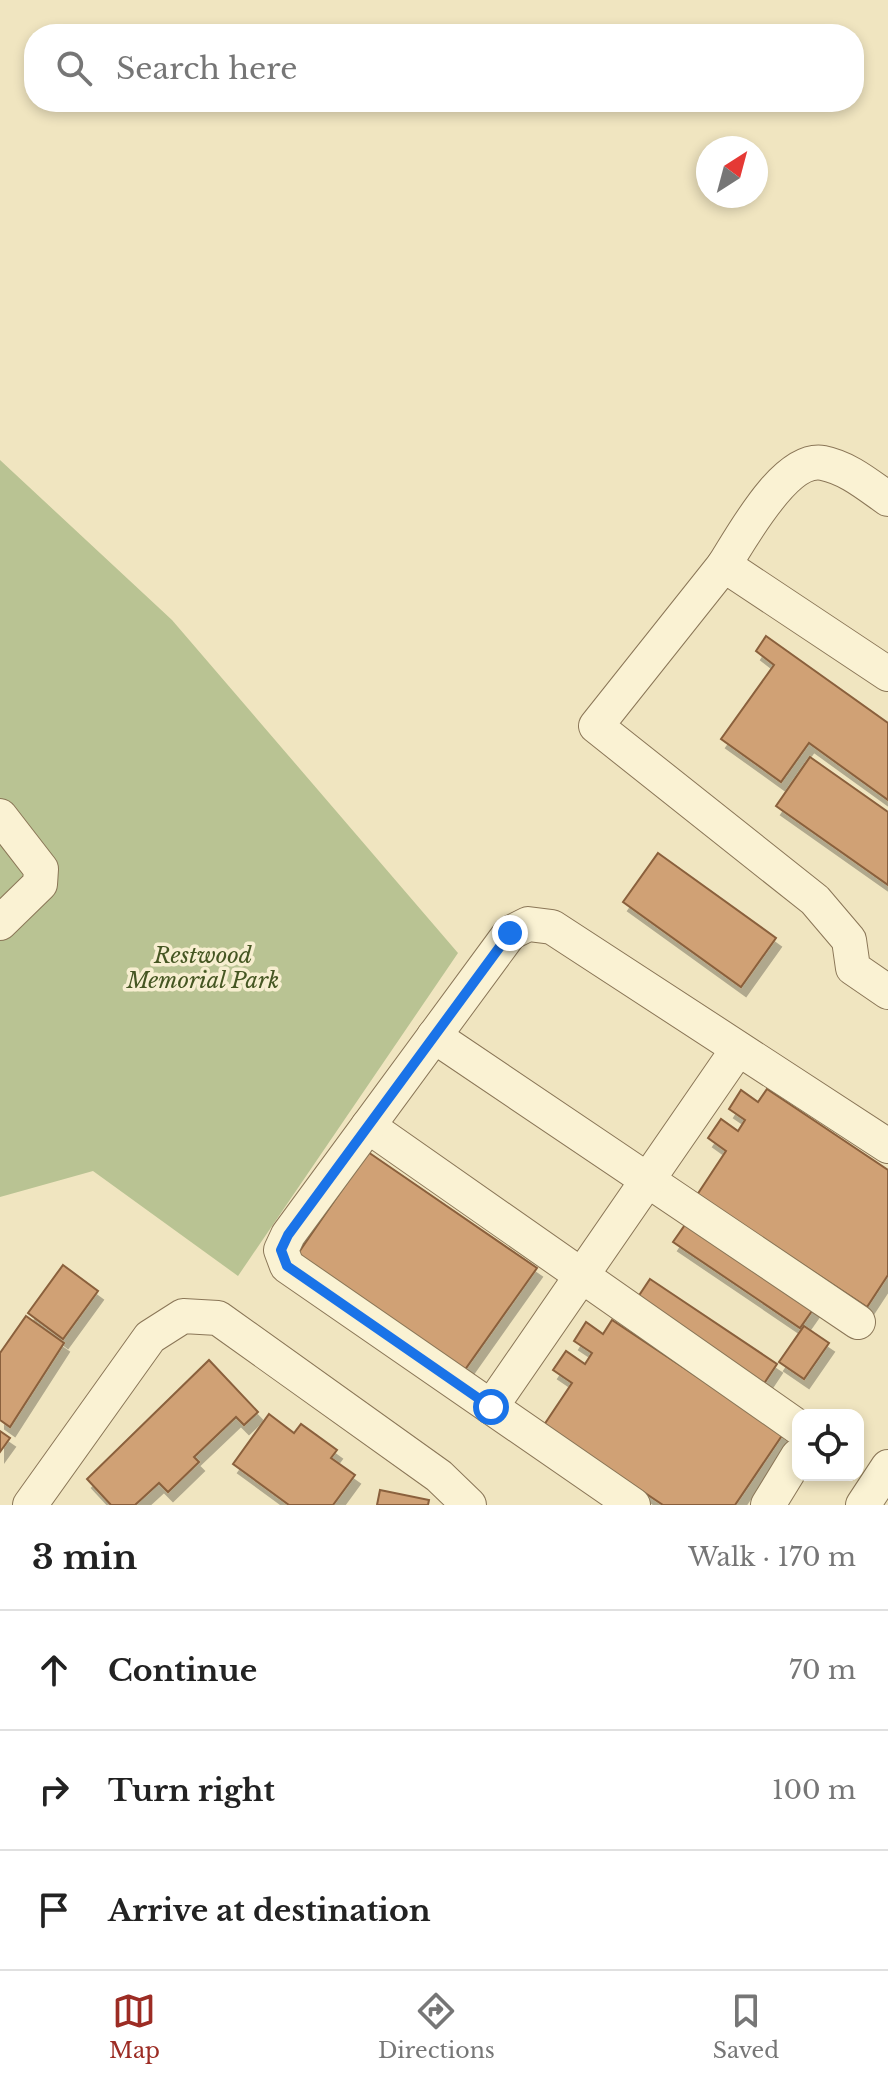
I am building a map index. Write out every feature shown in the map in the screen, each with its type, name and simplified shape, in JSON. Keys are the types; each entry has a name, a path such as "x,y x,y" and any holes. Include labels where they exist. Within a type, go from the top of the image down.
{"lane":[{"path":"888,499 842,468 819,462 797,469 763,504 724,565 596,726 815,900 849,940 853,968 888,992"},
{"path":"724,565 888,674"},
{"path":"0,816 41,869 40,884 0,923"},
{"path":"633,1505 287,1266 281,1250 288,1235 510,933 528,924 552,927 888,1146"},
{"path":"434,1036 858,1322"},
{"path":"491,1407 738,1049"},
{"path":"368,1126 792,1423"},
{"path":"30,1505 150,1337 183,1316 218,1318 439,1476 469,1505"},
{"path":"768,1505 792,1466"}],"green space":[{"name":"Restwood Memorial Park","path":"0,460 172,620 458,953 238,1276 93,1171 0,1197"}],"building":[{"path":"766,636 888,723 888,800 809,743 781,782 721,739 774,665 756,651"},
{"path":"810,757 888,812 888,885 776,806"},
{"path":"658,853 776,938 741,987 623,902"},
{"path":"767,1089 888,1170 888,1275 867,1307 697,1195 726,1151 708,1138 721,1119 738,1131 745,1120 729,1109 741,1090 758,1102"},
{"path":"368,1152 537,1268 464,1371 297,1255"},
{"path":"687,1222 814,1308 800,1328 673,1242"},
{"path":"63,1265 98,1291 63,1339 28,1313"},
{"path":"650,1279 777,1364 763,1385 636,1300"},
{"path":"26,1316 64,1343 10,1427 0,1420 0,1353"},
{"path":"612,1320 783,1434 735,1505 663,1505 544,1425 572,1383 553,1370 566,1351 585,1364 592,1353 574,1341 586,1322 603,1334"},
{"path":"804,1326 829,1343 804,1379 779,1362"},
{"path":"209,1360 258,1412 244,1425 236,1417 194,1457 199,1462 168,1492 159,1483 135,1505 111,1505 87,1479"},
{"path":"269,1414 294,1433 301,1424 337,1450 331,1458 355,1475 333,1505 289,1505 233,1464"},
{"path":"0,1431 10,1438 0,1452"},
{"path":"380,1490 429,1500 428,1505 377,1505"}],"route":[{"path":"491,1407 287,1266 281,1250 288,1235 510,933"}]}
